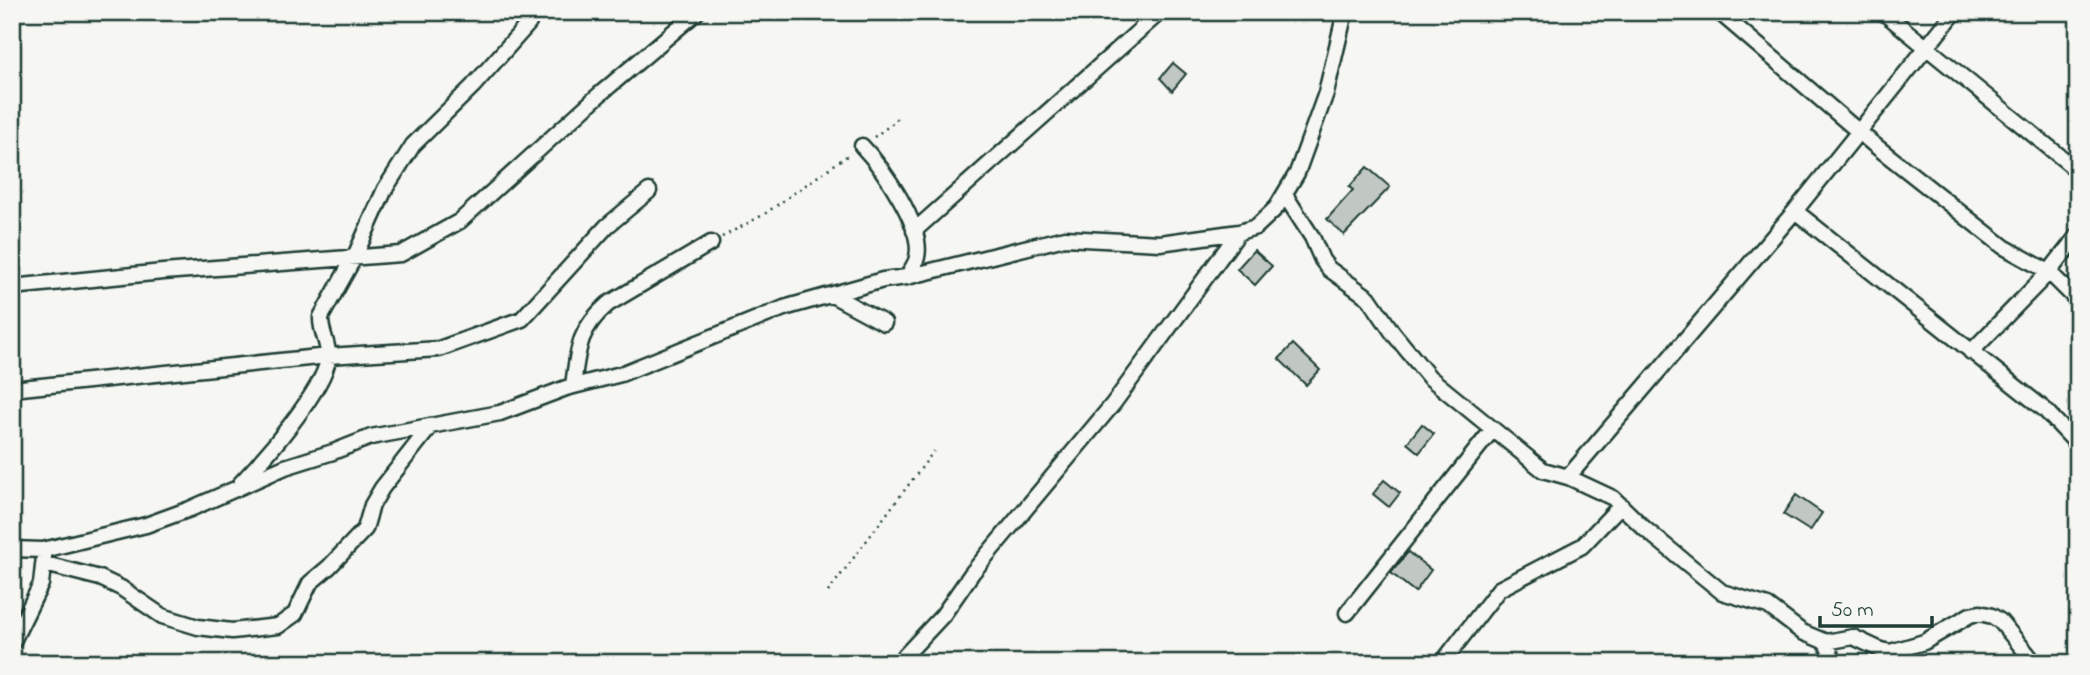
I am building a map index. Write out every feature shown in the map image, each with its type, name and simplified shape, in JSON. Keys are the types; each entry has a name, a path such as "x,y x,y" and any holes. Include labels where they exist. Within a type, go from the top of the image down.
{"street":[{"path":"12,287 401,254 460,221 600,94 696,12"},
{"path":"914,231 1160,12"},
{"path":"44,557 190,509 285,467 371,437 500,413 573,386 621,374 784,308 884,280 907,277 1065,237 1160,243 1239,232 1256,227 1286,195 1312,137 1323,104 1345,12"},
{"path":"1719,12 1858,132 2004,247 2049,272 2078,302"},
{"path":"1884,12 2078,171"},
{"path":"1568,477 1795,211 1955,12"},
{"path":"234,490 268,455 321,379 328,356 320,328 321,317 355,256 386,189 412,145 473,86 529,23"},
{"path":"862,146 880,165 896,190 914,231 917,257 907,277"},
{"path":"12,389 328,356 439,349 522,319 607,226 649,191"},
{"path":"1286,195 1329,269 1369,298 1429,377 1543,470 1603,492 1621,505 1722,592 1768,606 1802,632 1826,642 1853,637 1890,652 1924,642 1947,630 1962,618 1980,613 2000,621 2035,663"},
{"path":"1795,211 2044,409 2078,444"},
{"path":"898,663 943,615 972,573 1113,404 1239,232"},
{"path":"1971,352 2049,272 2078,235"},
{"path":"573,386 579,342 594,317 608,304 710,243"},
{"path":"832,295 884,323"},
{"path":"12,550 44,557 100,578 121,588 162,616 198,627 232,631 278,626 295,614 310,583 365,529 372,505 382,488 430,426"},
{"path":"1347,613 1493,429"},
{"path":"1442,663 1499,589 1581,546 1621,505"},
{"path":"12,643 41,584 44,557"},
{"path":"1826,642 1834,663"}],"path":[{"path":"710,243 763,215 862,146 893,123 900,114"},
{"path":"828,592 934,451"}],"building":[{"path":"1173,63 1186,74 1172,91 1160,78"},
{"path":"1367,167 1390,187 1344,235 1327,219 1353,190 1349,187"},
{"path":"1254,250 1272,266 1255,285 1237,269"},
{"path":"1293,344 1320,370 1306,385 1279,359"},
{"path":"1422,424 1434,434 1419,453 1407,443"},
{"path":"1384,480 1400,493 1389,507 1373,494"},
{"path":"1796,495 1822,513 1810,531 1783,514"},
{"path":"1408,552 1431,570 1415,592 1391,573"}]}
